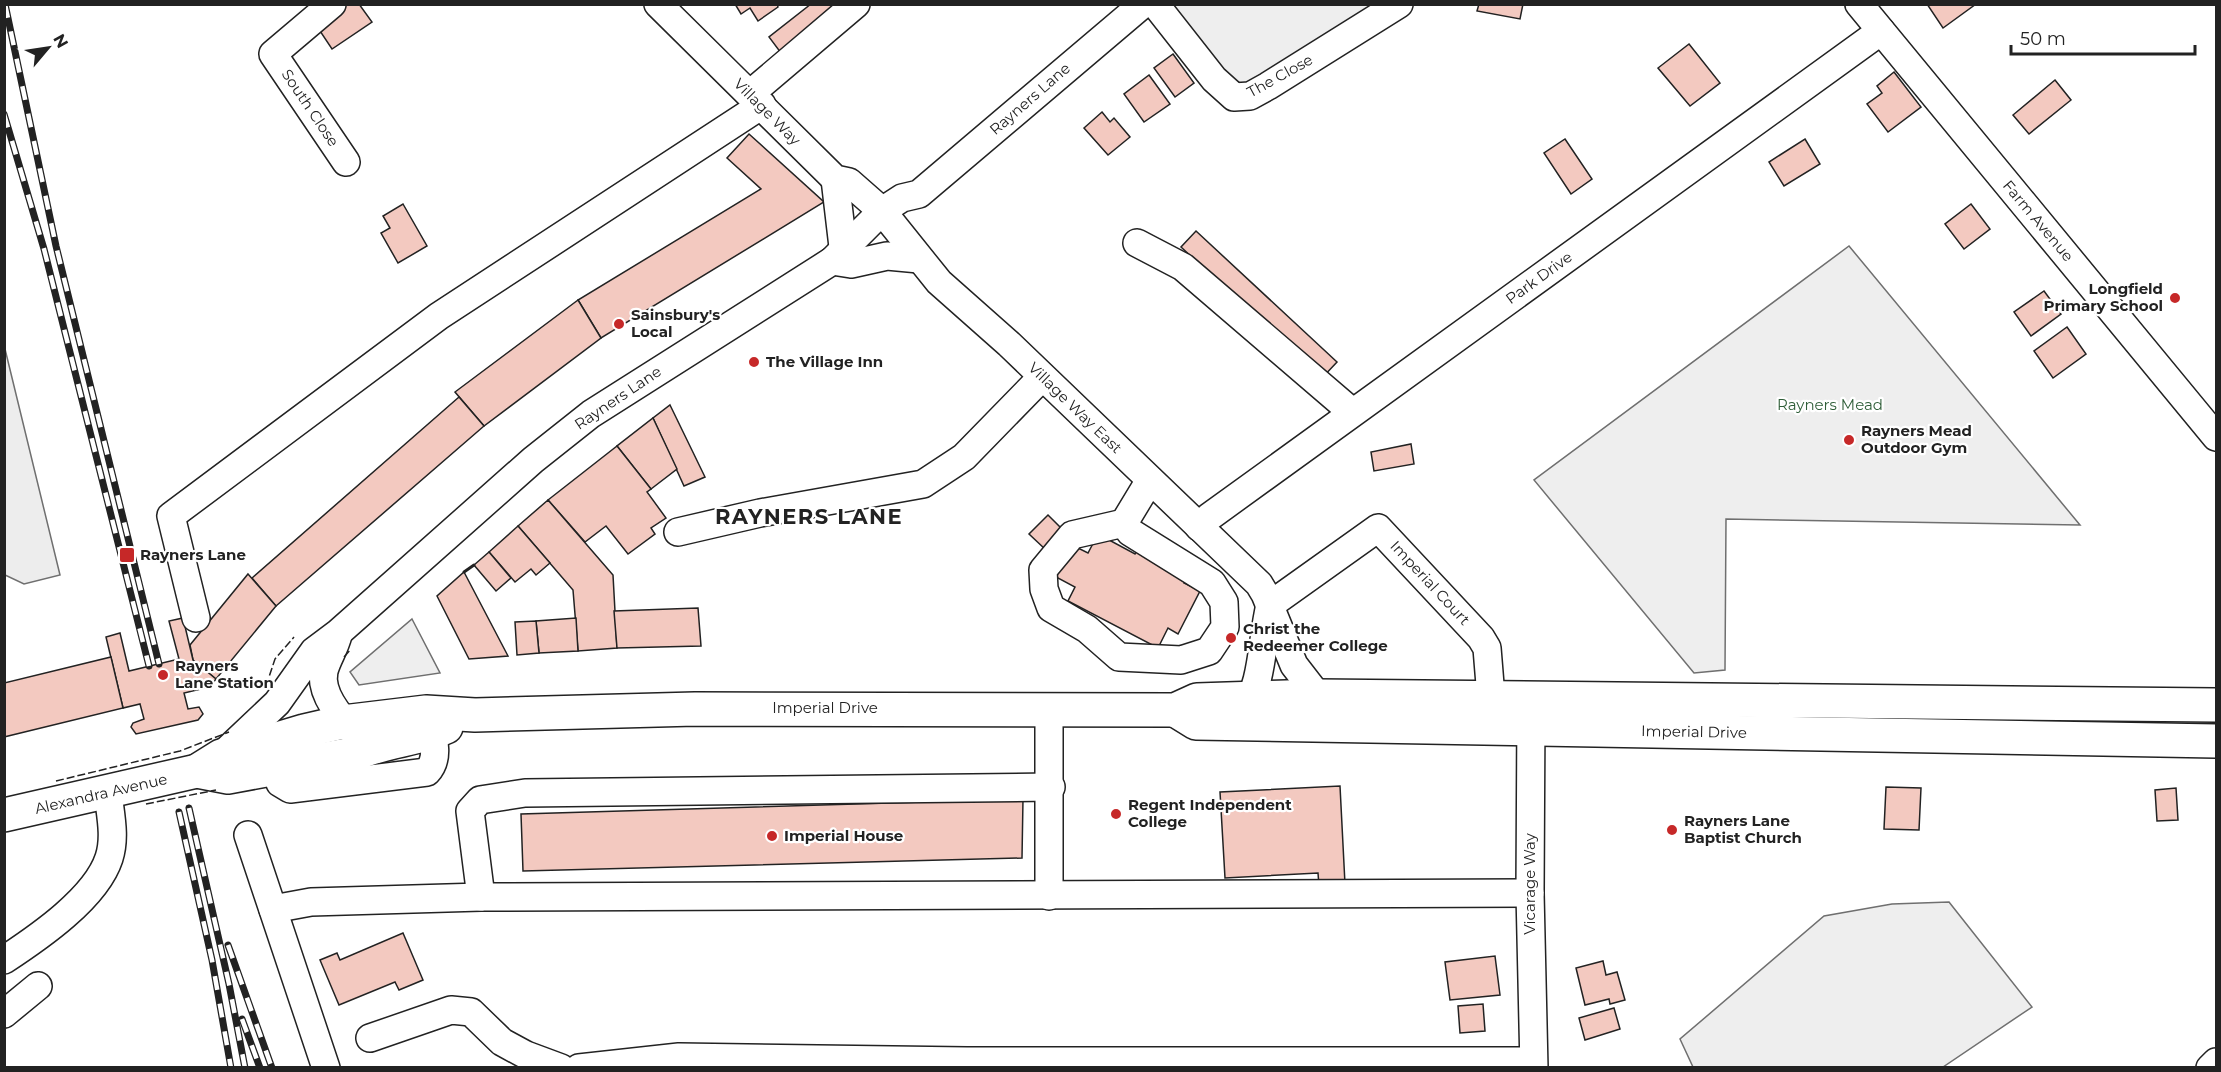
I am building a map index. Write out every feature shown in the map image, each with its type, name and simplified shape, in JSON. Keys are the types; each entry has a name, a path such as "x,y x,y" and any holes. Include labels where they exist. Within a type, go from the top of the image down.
{"main road":[{"name":"Imperial Drive","path":"1245,710 1318,696 1491,697 1531,715 2217,705"},
{"name":"Imperial Drive","path":"343,722 429,723 475,715 695,709 1175,710 1197,700 1245,710 1531,715 2217,741"},
{"name":"Alexandra Avenue","path":"4,815 108,793 343,722"},
{"name":"Imperial Drive","path":"275,768 358,753 429,723"},
{"name":"Alexandra Avenue","path":"209,764 228,777 275,768"}],"street":[{"name":"South Close","path":"332,4 266,46 346,162"},
{"name":"Village Way","path":"658,4 834,179 849,182 882,211"},
{"path":"196,618 171,516 439,316 756,100 856,4"},
{"name":"Rayners Lane","path":"209,764 277,704 314,651 339,633 533,460 591,414 837,254 882,211 902,198 919,194 1143,4"},
{"name":"The Close","path":"1155,4 1214,79 1234,97 1250,96 1268,86 1399,4"},
{"name":"Farm Avenue","path":"1859,4 2217,437"},
{"name":"Park Drive","path":"1199,527 1209,517 1352,412 1881,31"},
{"path":"834,179 837,254 851,264 913,250 919,194"},
{"name":"Village Way East","path":"882,211 939,282 1009,344 1259,584 1270,604 1294,665 1318,696"},
{"path":"1137,243 1183,267 1352,412"},
{"path":"678,532 760,513 922,484 964,457 1042,377"},
{"path":"1124,523 1130,532 1212,583 1224,602 1225,627 1209,651 1181,660 1119,657 1087,629 1051,608 1044,589 1043,570 1072,535 1124,523 1150,480"},
{"name":"Imperial Court","path":"1270,604 1378,528 1481,638 1487,648 1491,697"},
{"path":"1245,710 1260,672 1264,627 1270,604"},
{"name":"Rayners Lane","path":"339,633 326,665 324,683 343,722 359,738 378,744"},
{"path":"1049,708 1051,787 1049,896"},
{"name":"Vicarage Way","path":"1531,715 1530,893 1534,1064"},
{"path":"275,768 280,783 290,789 427,772 434,765 429,723"},
{"path":"481,897 470,812 480,800 525,794 1051,787"},
{"path":"4,960 75,905 99,879 110,856 112,842 108,793"},
{"path":"248,835 326,1068"},
{"path":"273,909 311,902 481,897 1530,893"},
{"path":"4,1014 38,986"},
{"path":"370,1038 451,1010 471,1012 502,1042 526,1055 561,1068"},
{"path":"579,1068 679,1057 967,1064 1534,1064"},
{"path":"2210,1068 2217,1062"}],"green space":[{"path":"1161,4 1399,5 1234,97"},
{"name":"Rayners Mead","path":"1849,246 2080,525 1726,519 1725,670 1694,673 1534,480"},
{"path":"412,619 440,673 359,685 350,672"},
{"path":"1949,902 2032,1007 1943,1067 1693,1067 1680,1039 1824,916 1892,904"}],"shaded area":[{"path":"5,349 60,575 24,584 5,575"}],"building":[{"path":"347,4 359,4 372,22 332,49 316,25"},
{"path":"735,4 777,4 778,7 758,21 750,8 741,14"},
{"path":"811,4 852,4 784,57 769,37"},
{"path":"1479,4 1523,4 1520,19 1477,11"},
{"path":"1927,4 1976,4 1943,28"},
{"path":"1689,44 1720,83 1690,106 1658,68"},
{"path":"1173,54 1194,83 1175,97 1154,68"},
{"path":"1894,72 1921,107 1888,132 1867,104 1882,93 1877,86"},
{"path":"1149,75 1170,104 1144,122 1124,94"},
{"path":"2055,80 2071,100 2029,134 2013,115"},
{"path":"1102,112 1110,122 1114,118 1130,137 1108,155 1084,128"},
{"path":"749,134 824,202 601,338 578,300 761,189 727,158"},
{"path":"1565,139 1592,179 1571,194 1544,153"},
{"path":"1805,139 1820,164 1784,186 1769,162"},
{"path":"403,204 427,246 398,263 381,233 390,228 383,216"},
{"path":"1971,204 1990,229 1964,249 1945,224"},
{"path":"1196,231 1337,362 1322,378 1181,247"},
{"path":"2044,291 2061,314 2031,336 2014,312"},
{"path":"578,300 601,338 484,426 455,392"},
{"path":"2067,327 2086,354 2053,378 2034,351"},
{"path":"459,397 484,426 276,606 252,578"},
{"path":"670,405 705,477 684,486 653,418"},
{"path":"653,418 677,469 651,489 617,446"},
{"path":"1411,444 1414,464 1374,471 1371,452"},
{"path":"617,446 651,489 647,492 666,518 651,528 655,534 628,554 606,526 585,542 548,500"},
{"path":"548,500 613,575 617,648 578,651 573,590 518,526"},
{"path":"1048,515 1064,531 1046,550 1029,534"},
{"path":"518,526 550,563 536,575 531,569 515,582 489,552"},
{"path":"1098,534 1135,554 1140,543 1191,570 1184,583 1200,591 1178,634 1168,628 1158,648 1068,601 1075,587 1056,577 1072,545 1088,553"},
{"path":"489,552 511,578 496,591 474,565"},
{"path":"464,572 508,656 469,659 437,596"},
{"path":"248,574 276,606 216,679 193,660 190,645"},
{"path":"698,608 701,646 617,648 614,611"},
{"name":"Rayners Lane Station","path":"183,618 193,660 216,679 209,687 184,693 188,709 199,707 203,714 198,720 136,734 131,727 133,723 144,719 140,704 123,708 106,637 120,633 129,671 179,659 169,621"},
{"path":"576,618 578,651 539,653 536,621"},
{"path":"536,621 539,653 517,655 515,622"},
{"path":"111,657 123,708 4,737 4,683"},
{"path":"1340,786 1345,884 1319,886 1318,873 1225,878 1220,792"},
{"path":"1886,787 1921,788 1919,830 1884,829"},
{"path":"2176,788 2178,820 2157,821 2155,790"},
{"name":"Imperial House","path":"1023,799 1022,858 523,871 521,814"},
{"path":"403,933 423,980 399,990 395,982 339,1005 320,960 337,953 340,960"},
{"path":"1495,956 1500,995 1450,1000 1445,962"},
{"path":"1603,961 1606,975 1617,972 1625,1000 1610,1004 1609,999 1585,1005 1576,968"},
{"path":"1483,1004 1485,1031 1460,1033 1458,1006"},
{"path":"1614,1008 1620,1029 1585,1040 1579,1018"}],"railway":[{"path":"5,4 56,246 159,664"},
{"path":"4,114 44,249 149,666"},
{"path":"189,808 229,984 245,1068"},
{"path":"179,812 212,960 231,1068"},
{"path":"228,945 272,1068"},
{"path":"242,1019 260,1068"}],"fence":[{"path":"266,686 275,659 294,637"},
{"path":"344,657 351,649"},
{"path":"56,781 180,751 229,732"},
{"path":"146,804 216,790"}],"wall":[{"path":"464,572 474,565"}],"place":[{"name":"Longfield Primary School","path":"2175,298"},
{"name":"Sainsbury's Local","path":"619,324"},
{"name":"The Village Inn","path":"754,362"},
{"name":"Rayners Mead Outdoor Gym","path":"1849,440"},
{"name":"Rayners Lane","path":"127,555"},
{"name":"Christ the Redeemer College","path":"1231,638"},
{"name":"Rayners Lane Station","path":"163,675"},
{"name":"Regent Independent College","path":"1116,814"},
{"name":"Rayners Lane Baptist Church","path":"1672,830"},
{"name":"Imperial House","path":"772,836"}],"district":[{"name":"RAYNERS LANE","path":"809,517"}]}
